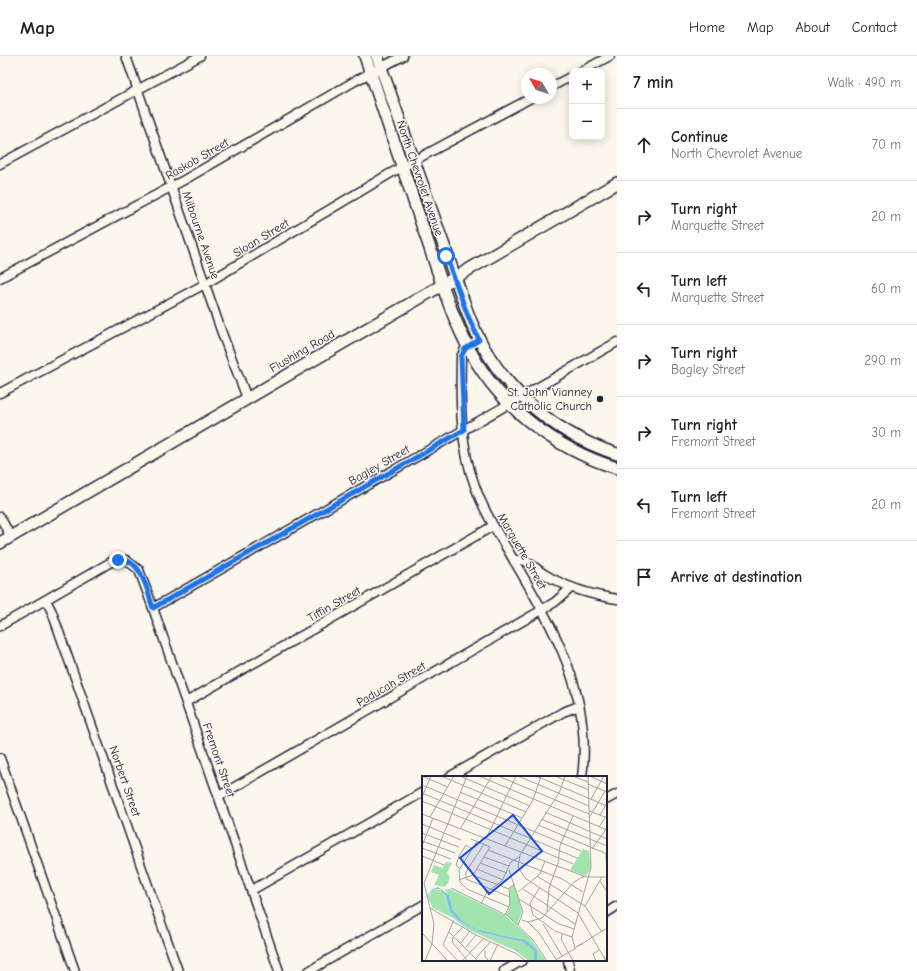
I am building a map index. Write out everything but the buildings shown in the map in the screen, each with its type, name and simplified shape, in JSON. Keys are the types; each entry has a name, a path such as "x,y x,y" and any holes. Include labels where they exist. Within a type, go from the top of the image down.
{"street":[{"name":"Milbourne Avenue","path":"126,56 239,381 247,398"},
{"path":"0,164 200,56"},
{"name":"North Chevrolet Avenue","path":"365,56 442,284 468,347 485,375 509,403 535,427 562,445 586,457 617,468"},
{"name":"North Chevrolet Avenue","path":"377,56 454,277 479,340 496,368 521,397 539,413 570,434 617,454"},
{"name":"Raskob Street","path":"0,278 172,187 370,73 403,56"},
{"path":"588,68 610,56"},
{"path":"557,84 569,78"},
{"name":"Sloan Street","path":"0,393 206,284 402,167 521,103"},
{"name":"Flushing Road","path":"0,543 617,183"},
{"path":"468,347 479,340"},
{"name":"Bagley Street","path":"153,608 617,342"},
{"name":"Marquette Street","path":"468,347 463,351 461,357 464,430 467,457 472,480 493,526 556,633 566,657 580,706 583,737 582,776"},
{"path":"0,517 11,536"},
{"name":"Tiffin Street","path":"186,702 493,526"},
{"name":"Fremont Street","path":"46,600 111,562 121,560 128,561 139,570 252,890 279,971"},
{"path":"514,561 524,561 571,588 590,594 617,599"},
{"name":"Paducah Street","path":"219,796 542,610 571,588"},
{"path":"0,626 46,600"},
{"name":"Norbert Street","path":"46,600 55,619 178,971"},
{"path":"451,776 563,712 580,706"},
{"path":"0,759 75,971"},
{"path":"252,890 422,793"},
{"path":"607,799 617,794"},
{"path":"309,971 422,906"},
{"path":"607,911 617,906"},
{"path":"504,971 521,961"},
{"path":"568,961 570,971"}],"place":[{"name":"St. John Vianney Catholic Church","path":"600,399"}],"route":[{"path":"118,560 128,561 138,568 153,608 464,430 461,357 465,349 479,340 468,316 446,256"}]}
